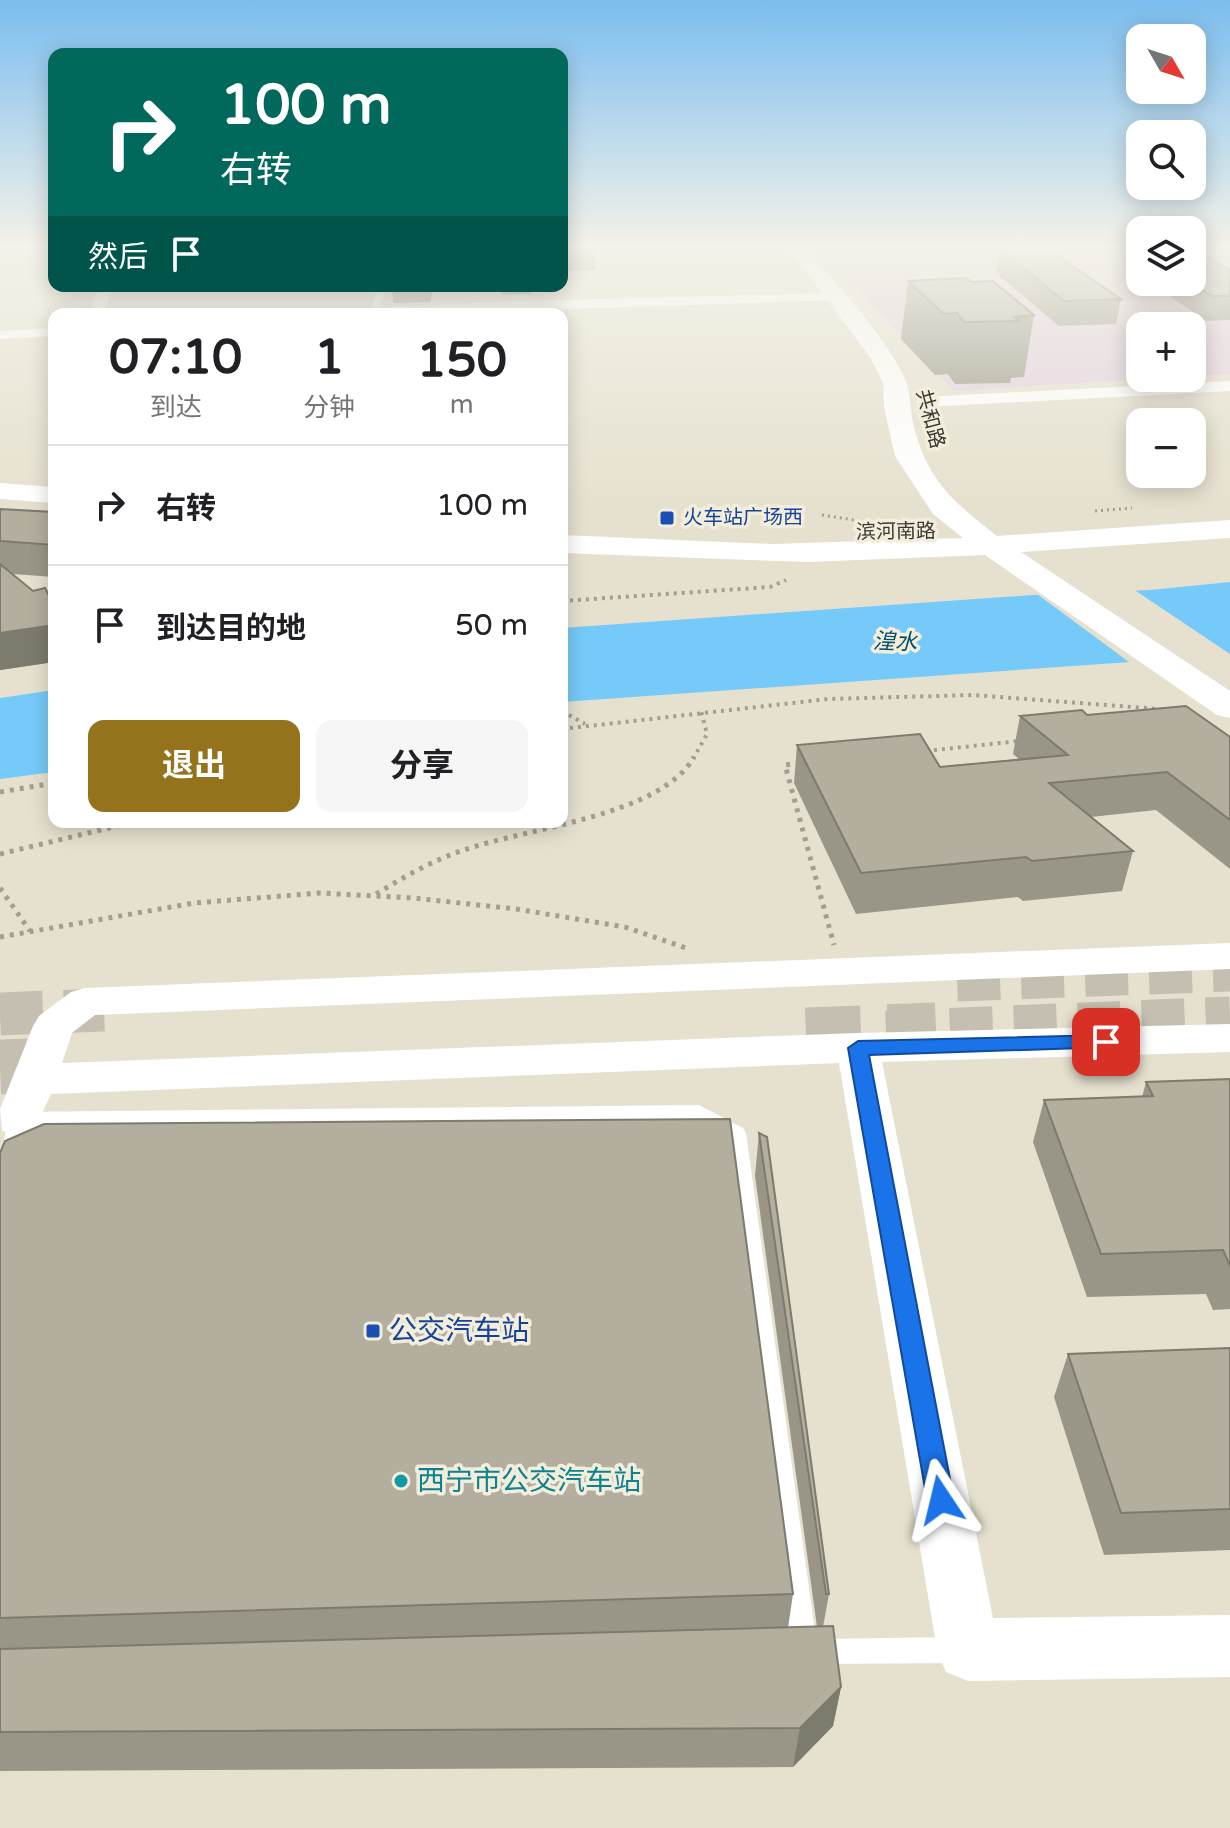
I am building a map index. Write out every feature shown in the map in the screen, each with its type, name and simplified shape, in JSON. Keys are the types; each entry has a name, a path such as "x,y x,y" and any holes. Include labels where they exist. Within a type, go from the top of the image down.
{"main road":[{"name":"共和路","path":"863,332 881,356 895,383 896,407 908,456 943,508 1003,543 1070,565 1226,694"},
{"name":"共和路","path":"883,332 918,374 927,411"},
{"path":"0,491 48,495"},
{"name":"共和路","path":"962,494 1003,543"},
{"path":"0,513 48,516"},
{"name":"滨河南路","path":"568,544 718,552 935,550 1230,517"},
{"name":"滨河南路","path":"568,523 1003,543"},
{"path":"1003,543 1230,529"},
{"path":"1003,543 1226,694"}],"street":[{"path":"0,335 48,332"},
{"path":"927,411 1230,386"},
{"path":"18,1119 54,1026 85,1002 1230,956"},
{"path":"35,1079 858,1048 1230,1038"},
{"path":"858,1048 968,1650 1230,1646"}],"lane":[{"path":"0,1196 18,1119 699,1112 736,1133 805,1651"},
{"path":"773,1652 968,1650"}],"path":[{"path":"1095,511 1132,508"},
{"path":"822,515 854,520"},
{"path":"568,601 770,587 786,580"},
{"path":"568,728 828,699 973,695 1164,709"},
{"path":"568,824 609,813 649,796 688,768 707,734 701,711"},
{"path":"568,714 586,724"},
{"path":"923,751 1030,740"},
{"path":"800,763 785,765 841,972"},
{"path":"0,792 48,784"},
{"path":"0,854 109,828"},
{"path":"374,896 416,870 463,850 524,832 551,828"},
{"path":"0,888 30,931"},
{"path":"0,937 194,903 320,893 516,909 625,927 694,951"}],"shaded area":[{"path":"898,332 1126,332 1126,380 954,391"},
{"path":"1206,332 1230,332 1230,374 1206,375"}],"water":[{"name":"湟水","path":"1230,582 1230,655 568,702 568,628 1033,595 1150,590"},
{"path":"48,691 48,773 0,779 0,698"}],"pier":[{"path":"1130,587 1230,654 1230,659 1133,665 1033,591"}],"building":[{"path":"0,509 48,512 48,545 0,541"},
{"path":"0,564 33,591 45,588 48,594 48,626 0,633"},
{"path":"1186,706 1230,737 1230,820 1167,772 1049,783 1133,851 1032,861 1026,857 861,873 797,745 920,734 940,767 1068,755 1020,716 1082,710 1087,715"},
{"path":"1230,1079 1230,1266 1223,1250 1101,1254 1044,1100 1153,1096 1146,1082"},
{"name":"西宁市公交汽车站","path":"730,1119 793,1594 0,1618 0,1153 5,1141 44,1124"},
{"path":"759,1133 767,1137 829,1594 826,1594"},
{"path":"1230,1348 1230,1509 1121,1513 1068,1354"},
{"path":"833,1626 841,1687 800,1728 0,1732 0,1649"}],"tunnel":[{"path":"957,980 1230,970"},
{"path":"0,1014 104,1010"},
{"path":"920,1031 1230,1018"},
{"path":"920,1031 936,1030"},
{"path":"806,1035 920,1031"},
{"path":"886,1032 920,1031"},
{"path":"0,1067 78,1064"}],"place":[{"name":"火车站广场西","path":"667,518"},
{"name":"公交汽车站","path":"373,1331"},
{"name":"西宁市公交汽车站","path":"401,1481"}],"route":[{"path":"941,1500 858,1048 1106,1042"}]}
